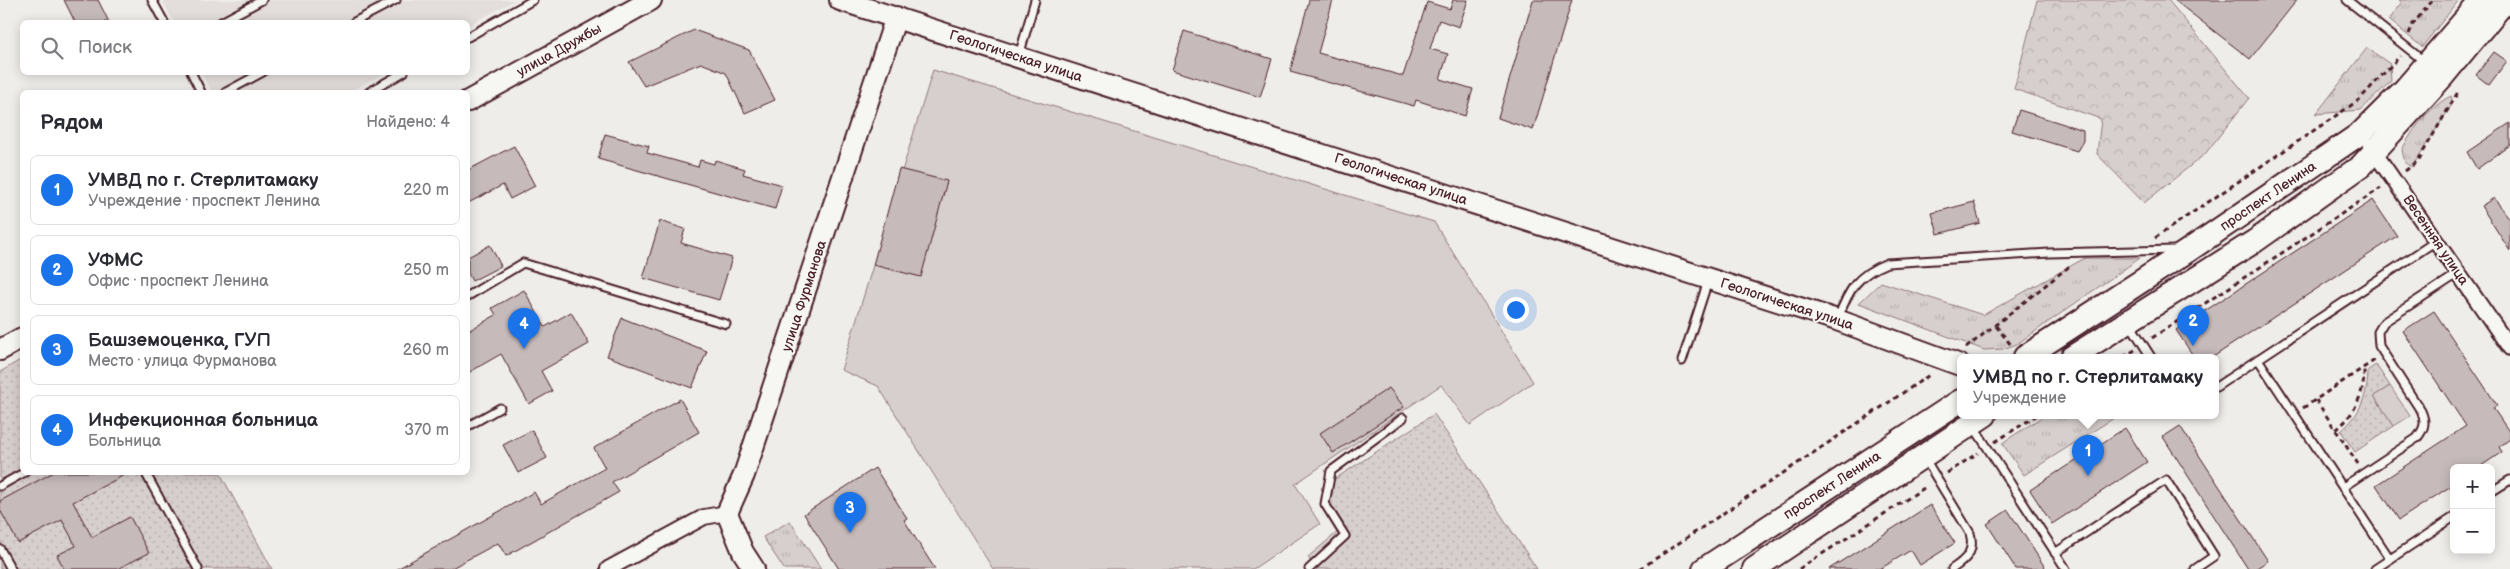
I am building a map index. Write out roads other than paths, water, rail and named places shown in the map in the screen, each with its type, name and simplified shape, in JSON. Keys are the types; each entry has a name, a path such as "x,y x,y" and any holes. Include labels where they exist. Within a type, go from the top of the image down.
{"main road":[{"name":"улица Дружбы","path":"470,100 651,0"},
{"name":"Геологическая улица","path":"840,0 1709,278 1837,320 1955,362"},
{"name":"проспект Ленина","path":"2019,353 2189,250 2444,75 2482,0"},
{"name":"проспект Ленина","path":"2077,354 2255,242 2361,166 2375,153 2444,75 2506,0"},
{"name":"улица Фурманова","path":"727,513 744,475 896,17"},
{"path":"0,350 20,339"},
{"name":"проспект Ленина","path":"1704,569 1957,403"},
{"name":"проспект Ленина","path":"1754,569 1979,420"},
{"path":"727,513 743,552 754,569"}],"street":[{"name":"Весенняя улица","path":"2360,133 2395,179 2510,348"},
{"path":"608,569 704,517 727,513"}],"lane":[{"path":"152,0 163,20"},
{"path":"225,20 262,0"},
{"path":"358,20 396,0"},
{"path":"470,36 534,0"},
{"path":"1019,57 1035,0"},
{"path":"2347,0 2404,46 2444,75"},
{"path":"192,75 200,90"},
{"path":"230,90 257,75"},
{"path":"372,90 399,75"},
{"path":"2219,385 2436,241"},
{"path":"1837,320 1847,294 1858,279 1872,269 1887,264 2087,252 2189,250"},
{"path":"470,295 523,263 726,324"},
{"path":"2343,487 2417,438 2425,426 2422,411 2379,346 2377,338 2384,322 2458,273"},
{"path":"1682,361 1709,278"},
{"path":"2129,323 2149,354"},
{"path":"2258,359 2390,559"},
{"path":"470,425 500,408"},
{"path":"1309,569 1345,536 1325,504 1331,471 1403,418"},
{"path":"1979,420 1987,447 2066,569"},
{"path":"1923,457 1970,532 1973,542 1970,555 1952,569"},
{"path":"0,486 20,475"},
{"path":"148,475 198,569"},
{"path":"2056,553 2166,480 2214,556 2195,569"},
{"path":"2495,489 2510,480"},
{"path":"2375,569 2450,520"},
{"path":"0,548 11,569"}],"place":[{"name":"УФМС","path":"2193,346"},
{"name":"Инфекционная больница","path":"524,349"},
{"name":"УМВД по г. Стерлитамаку","path":"2088,476"},
{"name":"Башземоценка, ГУП","path":"850,533"}]}
